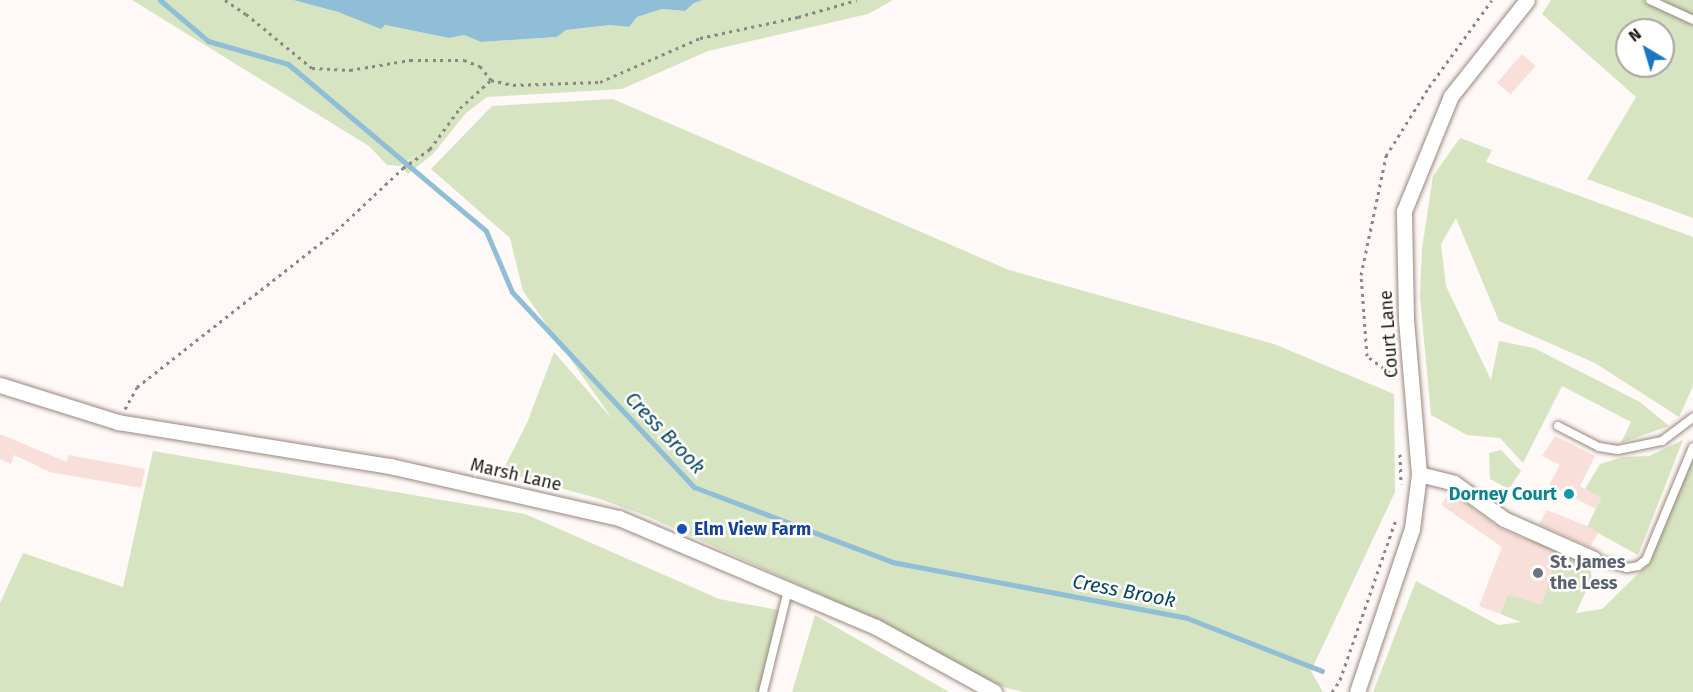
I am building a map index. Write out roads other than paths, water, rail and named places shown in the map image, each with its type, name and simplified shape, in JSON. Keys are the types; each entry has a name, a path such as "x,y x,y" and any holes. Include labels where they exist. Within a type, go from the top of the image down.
{"street":[{"name":"Court Lane","path":"1357,692 1412,529 1419,474 1406,319 1404,211 1451,96 1527,0"},
{"name":"Marsh Lane","path":"0,385 118,422 390,466 620,518 876,627 994,692"},
{"path":"1419,474 1454,483 1504,519 1594,559"}],"lane":[{"path":"1650,0 1693,20"},
{"path":"1558,426 1599,447 1618,450 1662,441 1693,418"},
{"path":"1594,559 1627,568 1638,566 1646,560 1683,477 1693,447"},
{"path":"763,692 788,590"}],"water":[{"path":"293,0 703,0 694,3 685,11 662,9 637,17 629,27 611,25 566,30 557,37 481,42 464,35 449,38 385,25 381,29 338,12"}],"waterway":[{"name":"Cress Brook","path":"160,0 208,41 288,64 486,231 512,292 694,487 892,562 1187,618 1322,671"}],"place":[{"name":"Dorney Court","path":"1569,494"},
{"name":"Elm View Farm","path":"682,529"},
{"name":"St. James the Less","path":"1538,573"}]}
